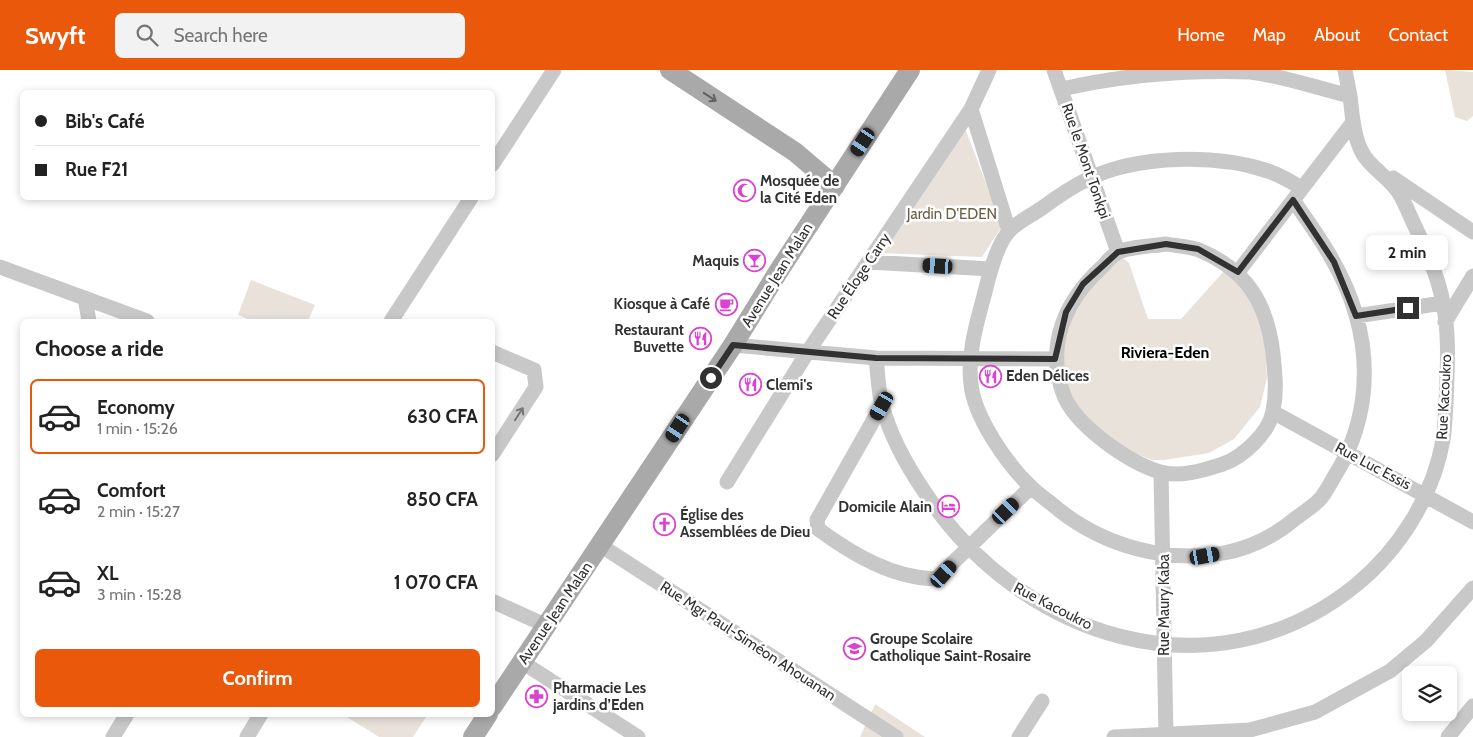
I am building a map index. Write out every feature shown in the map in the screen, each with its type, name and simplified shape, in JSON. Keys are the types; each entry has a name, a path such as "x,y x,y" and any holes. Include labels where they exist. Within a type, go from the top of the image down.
{"main road":[{"path":"670,70 795,152 834,186"},
{"name":"Avenue Jean Malan","path":"495,702 733,345 910,70"},
{"path":"473,737 486,717"}],"street":[{"name":"Rue Éloge Carry","path":"727,482 807,353 971,109 989,70"},
{"name":"Rue le Mont Tonkpi","path":"1054,70 1118,252"},
{"path":"1062,89 1114,77 1162,72 1213,70 1251,72 1350,96"},
{"name":"Rue Kacoukro","path":"876,358 882,406 914,476 938,513 968,547 1006,582 1072,619 1120,637 1164,646 1233,641 1274,631 1308,616 1340,597 1372,572 1396,544 1427,495 1443,439 1448,361 1443,303 1423,243 1399,193 1360,150 1353,122 1345,70"},
{"path":"495,161 548,72"},
{"path":"971,109 1009,231"},
{"path":"1238,272 1353,122"},
{"path":"1293,200 1334,262 1356,316 1364,386 1359,423 1349,453 1320,498 1281,530 1240,550 1205,556 1164,556 1131,547 1091,532 1069,518 1031,487 1008,462 977,406 970,387 970,358 991,269 1009,231 1061,195 1091,178 1127,165 1162,160 1200,161 1248,166 1271,172 1302,188"},
{"path":"1373,164 1473,232"},
{"path":"393,319 471,200"},
{"path":"1166,244 1198,249 1238,272 1259,302 1268,323 1276,377 1273,412 1255,441 1228,462 1198,472 1161,472 1119,452 1088,429 1063,394 1055,359 1066,312 1083,284 1118,252 1166,244"},
{"path":"868,262 991,269"},
{"path":"0,267 142,319"},
{"path":"1445,322 1473,276"},
{"path":"85,298 89,319"},
{"path":"1356,316 1443,303"},
{"path":"733,345 876,358 1055,359"},
{"path":"495,353 534,370 537,380 536,387 495,449"},
{"path":"882,406 817,520 818,528 868,562 929,579 936,579 944,574 968,547 1031,487"},
{"name":"Rue Luc Essis","path":"1273,412 1473,522"},
{"name":"Rue Maury Kaba","path":"1161,472 1166,736"},
{"name":"Rue Mgr Paul-Siméon Ahouanan","path":"600,544 896,737"},
{"path":"1114,737 1250,733 1315,712 1390,671 1426,641 1473,588"},
{"path":"495,602 546,625"},
{"path":"522,662 638,737"},
{"path":"1018,737 1042,701"},
{"path":"1448,737 1473,706"},
{"path":"113,737 125,717"},
{"path":"247,737 259,717"}],"green space":[{"path":"1445,70 1473,72 1473,116 1467,121 1455,117"},
{"name":"Jardin D'EDEN","path":"962,120 1002,226 982,257 878,253"},
{"path":"1122,257 1129,263 1148,319 1181,319 1224,271 1245,291 1257,311 1265,342 1267,378 1260,407 1234,439 1209,453 1152,460 1122,448 1092,425 1068,392 1061,363 1070,314 1086,285"},
{"path":"251,280 315,305 309,319 248,319 238,315"},
{"path":"875,704 925,737 860,737"},
{"path":"347,717 426,717 413,737 379,737"}],"place":[{"name":"Mosquée de la Cité Eden","path":"744,190"},
{"name":"Maquis","path":"755,261"},
{"name":"Kiosque à Café","path":"726,304"},
{"name":"Restaurant Buvette","path":"700,339"},
{"name":"Eden Délices","path":"990,376"},
{"name":"Clemi's","path":"750,385"},
{"name":"Domicile Alain","path":"948,507"},
{"name":"Église des Assemblées de Dieu","path":"664,524"},
{"name":"Groupe Scolaire Catholique Saint-Rosaire","path":"854,648"},
{"name":"Pharmacie Les jardins d’Eden","path":"537,697"}],"district":[{"name":"Riviera-Eden","path":"1165,352"}],"route":[{"path":"711,378 733,345 876,358 1055,359 1066,312 1083,284 1118,252 1166,244 1198,249 1238,272 1293,200 1314,229 1334,262 1356,316 1408,308"}]}
